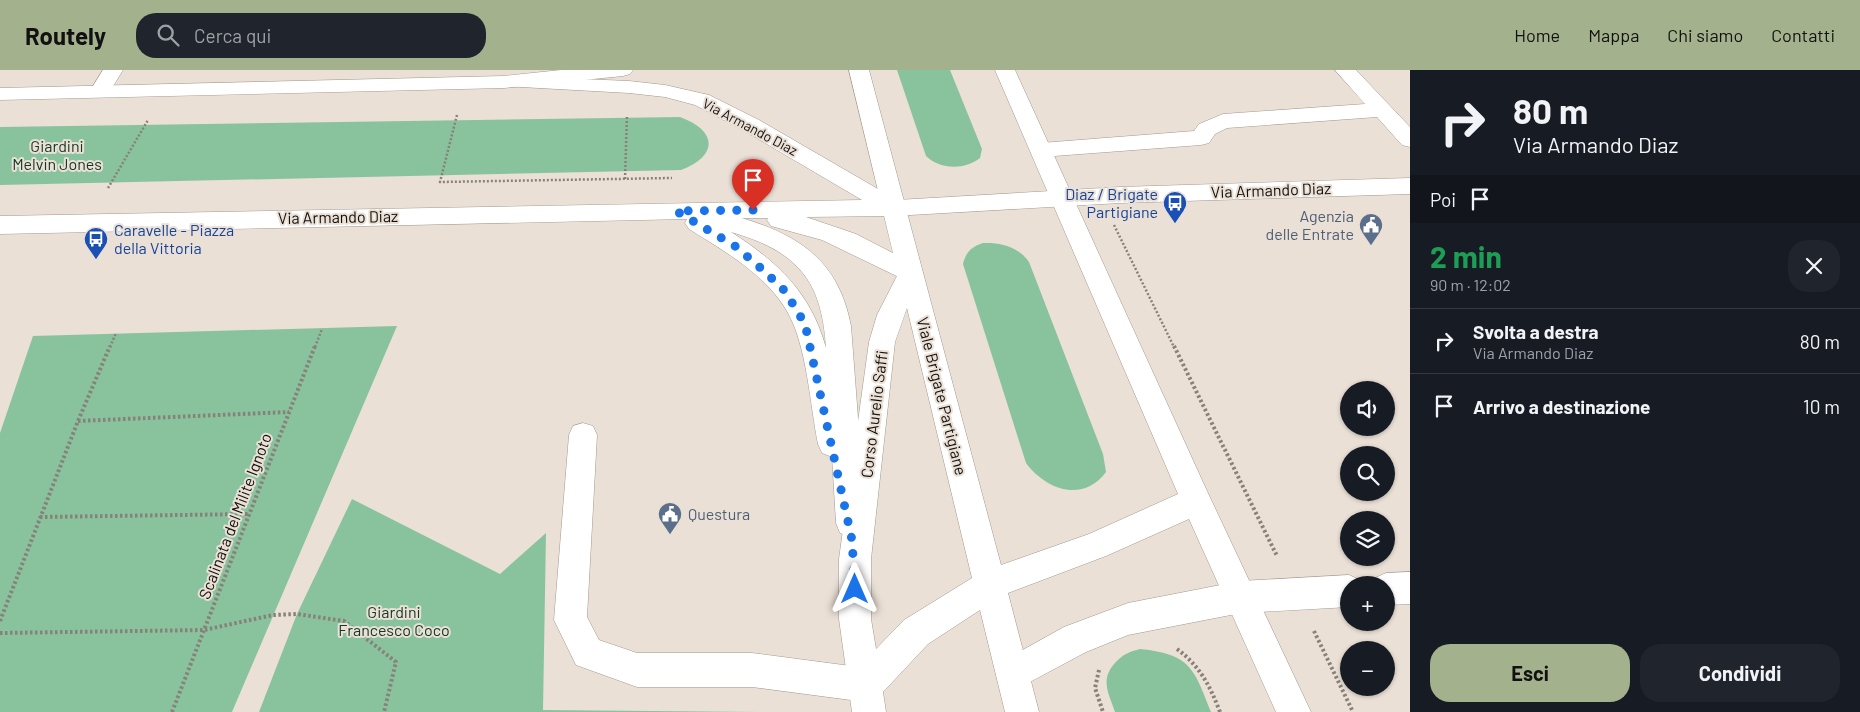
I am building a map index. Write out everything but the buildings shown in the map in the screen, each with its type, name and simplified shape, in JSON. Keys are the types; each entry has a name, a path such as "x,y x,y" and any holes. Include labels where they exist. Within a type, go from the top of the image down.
{"street":[{"path":"100,91 112,70"},
{"name":"Via Armando Diaz","path":"504,82 623,70"},
{"name":"Viale Brigate Partigiane","path":"859,70 1022,712"},
{"path":"1005,70 1196,501 1294,712"},
{"path":"1345,70 1410,140"},
{"name":"Via Armando Diaz","path":"0,94 504,82 629,87 665,91 702,100 751,125 893,208"},
{"name":"Via Armando Diaz","path":"0,99 37,93"},
{"path":"1041,150 1201,138 1207,129 1223,121 1382,110"},
{"name":"Via Armando Diaz","path":"0,225 893,208 1062,198 1410,186"},
{"path":"676,211 757,216 808,226 872,253 911,274"},
{"name":"Via Armando Diaz","path":"676,211 763,232 798,254 814,267 825,283 831,295 838,326 854,549"},
{"name":"Corso Aurelio Saffi","path":"676,211 735,246 760,267 785,291 805,324 854,549"},
{"name":"Corso Aurelio Saffi","path":"867,698 855,619 854,549 882,342 890,315 911,274"},
{"path":"583,435 570,620 588,653 637,670 752,670 867,698 916,632 989,585 1095,546 1196,501"},
{"path":"1395,589 1410,588"},
{"path":"1013,674 1076,639 1128,619 1241,597 1340,592"}],"path":[{"path":"625,179 628,112"},
{"path":"457,115 440,182 672,178"},
{"path":"108,188 148,120"},
{"path":"1100,197 1277,556"},
{"name":"Scalinata del Milite Ignoto","path":"172,712 322,328"},
{"path":"0,621 78,421 116,333"},
{"path":"78,421 288,412"},
{"path":"40,517 249,514"},
{"path":"0,633 204,630 273,615 297,614 344,621 396,662 384,712"},
{"path":"1315,634 1353,712"},
{"path":"1168,645 1192,659 1206,677 1220,712"},
{"path":"1101,663 1095,688 1103,712"}],"green space":[{"path":"897,70 950,70 982,149 980,158 967,165 953,167 938,164 926,156"},
{"name":"Giardini Melvin Jones","path":"680,117 692,122 701,129 709,143 702,157 694,164 681,170 0,185 0,127"},
{"path":"983,243 1009,246 1029,262 1103,454 1106,472 1097,482 1087,487 1076,490 1054,486 1034,472 1026,463 963,264 970,250"},
{"path":"397,326 232,712 0,712 0,433 33,336"},
{"name":"Giardini Francesco Coco","path":"352,499 500,574 546,533 543,710 758,712 259,712 297,614"},
{"path":"1140,649 1170,655 1188,666 1195,674 1211,712 1115,712 1108,693 1107,676 1120,658"}],"place":[{"name":"Diaz / Brigate Partigiane","path":"1175,224"},
{"name":"Agenzia delle Entrate","path":"1371,246"},
{"name":"Caravelle - Piazza della Vittoria","path":"96,260"},
{"name":"Questura","path":"670,535"}],"route":[{"path":"753,210 676,211 735,246 771,277 796,306 805,324 852,540 855,559 855,589"}]}
